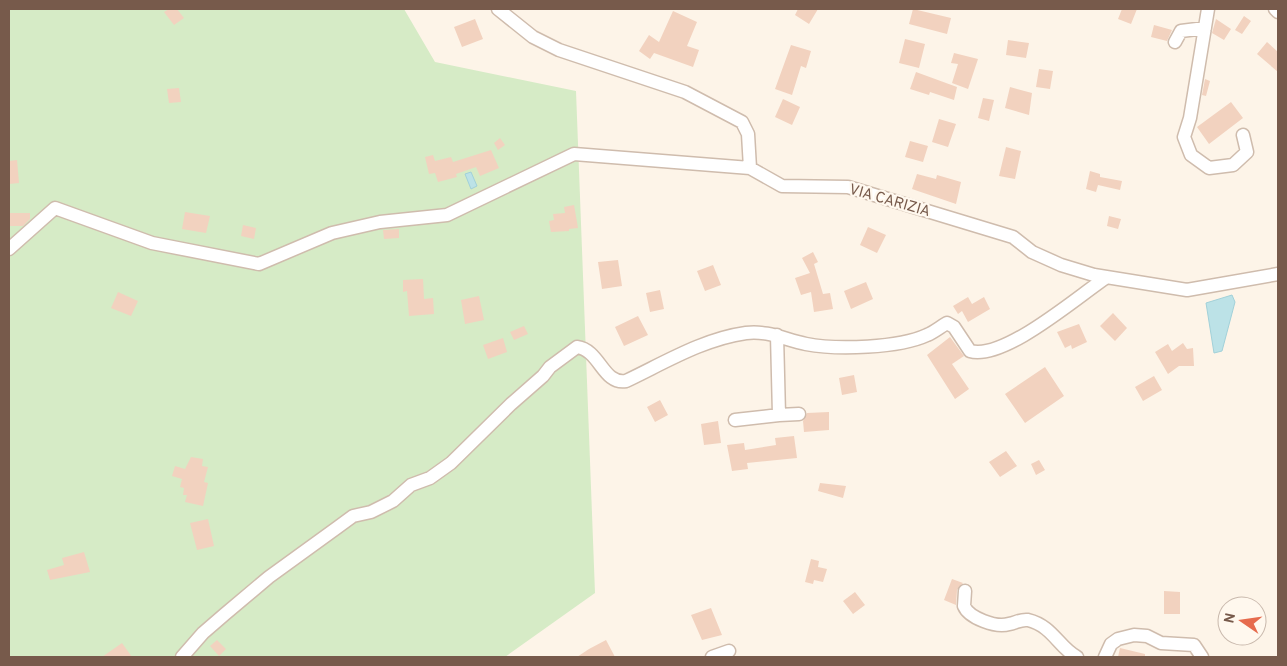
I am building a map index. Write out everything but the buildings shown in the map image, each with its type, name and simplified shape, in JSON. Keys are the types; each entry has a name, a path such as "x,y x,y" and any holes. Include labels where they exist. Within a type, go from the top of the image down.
{"street":[{"path":"9,249 56,208 152,244 259,264 332,234 380,222 447,216 574,154 750,168 748,134 742,122 684,92 559,50 533,37 498,9"},
{"path":"1208,9 1197,108 1184,137 1191,155 1209,168 1233,165 1247,152 1243,135"},
{"path":"1274,9 1278,12"},
{"path":"1175,42 1181,31 1205,28"},
{"name":"VIA CARIZIA","path":"750,168 782,186 848,187 972,223 1013,237 1032,252 1061,265 1108,277 1186,290 1278,274"},
{"path":"182,657 202,633 266,580 353,516 371,512 393,501 412,485 430,478 451,463 511,404 544,376 550,367 577,347 594,355 609,377 618,382 646,372 694,348 746,333 768,333 807,344 868,346 902,343 927,335 947,323 954,327 970,351 988,352 1033,331 1044,321 1108,277"},
{"path":"778,336 779,415"},
{"path":"735,420 799,414"},
{"path":"965,591 964,606 973,616 1008,625 1022,620 1035,623 1058,638 1070,653 1077,657"},
{"path":"1105,657 1112,644 1118,639 1140,635 1161,643 1194,646 1202,657"},
{"path":"712,657 729,651"}],"green space":[{"path":"9,9 404,9 435,62 576,91 595,593 505,657 9,657"}],"water":[{"path":"471,172 477,186 471,189 465,174"},
{"path":"1232,295 1235,302 1222,351 1214,353 1206,303"}]}
